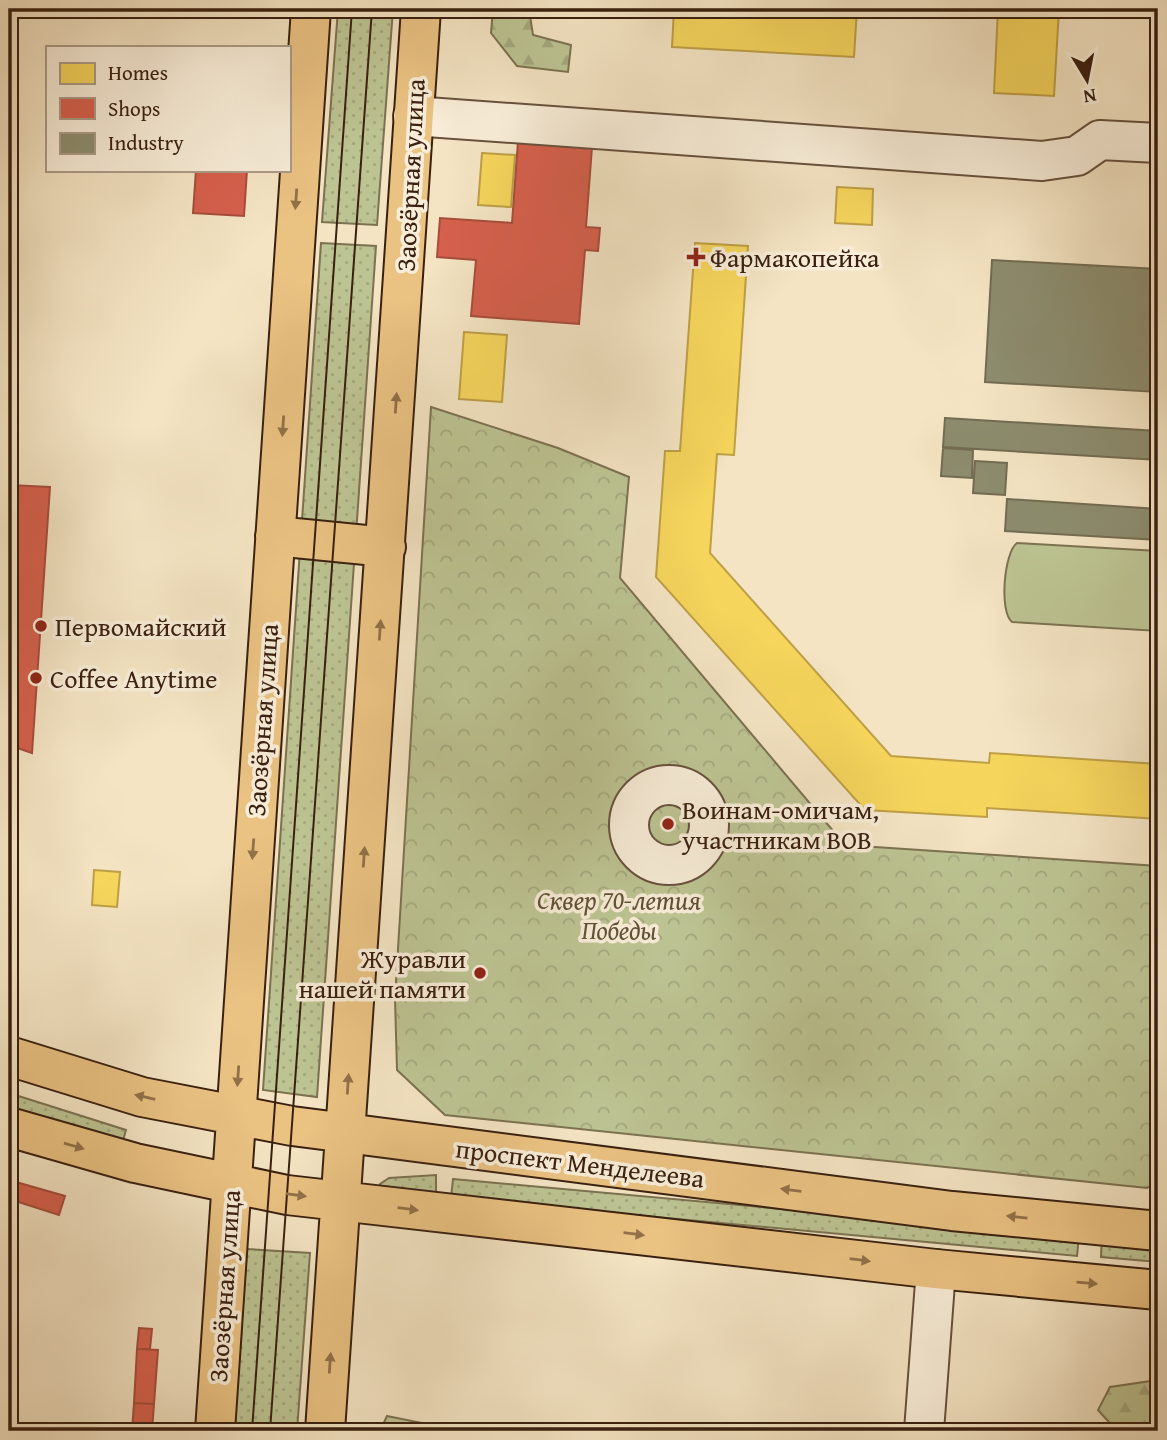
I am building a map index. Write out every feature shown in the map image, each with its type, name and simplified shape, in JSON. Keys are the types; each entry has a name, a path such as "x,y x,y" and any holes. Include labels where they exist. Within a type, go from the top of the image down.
{"main road":[{"name":"Заозёрная улица","path":"215,1431 311,9"},
{"name":"Заозёрная улица","path":"325,1431 421,9"},
{"path":"275,536 386,547"},
{"name":"проспект Менделеева","path":"9,1056 142,1097 345,1132 953,1211 1158,1231"},
{"path":"9,1127 135,1163 231,1184 341,1201 936,1269 1158,1290"}],"street":[{"path":"413,116 1042,161 1077,156 1100,140 1158,143"},
{"path":"924,1431 936,1269"}],"green space":[{"path":"338,9 393,9 377,225 322,222"},
{"path":"493,9 529,9 533,35 571,45 568,72 517,66 491,33"},
{"path":"321,243 376,246 317,1097 263,1090"},
{"name":"Сквер 70-летия Победы","path":"431,407 558,448 629,477 620,578 845,845 1158,866 1158,1181 1147,1188 445,1115 397,1070 395,998"},
{"path":"1017,543 1158,551 1158,631 1012,622 1005,607 1004,595 1006,569"},
{"path":"9,1093 126,1130 122,1144 9,1109"},
{"path":"436,1175 436,1199 380,1190 380,1184 389,1178"},
{"path":"453,1179 1079,1236 1077,1256 451,1198"},
{"path":"1102,1235 1158,1240 1158,1262 1101,1257"},
{"path":"247,1249 310,1253 297,1431 234,1431"},
{"path":"1158,1380 1158,1431 1117,1431 1098,1410 1110,1387"},
{"path":"387,1416 457,1430 457,1431 380,1431"}],"building: Homes":[{"path":"674,9 857,9 854,57 672,47"},
{"path":"998,9 1059,9 1054,96 994,93"},
{"path":"482,153 515,155 511,207 478,205"},
{"path":"837,187 873,189 872,225 835,223"},
{"path":"695,243 748,246 734,455 717,454 710,553 891,756 989,763 990,753 1158,764 1158,819 987,808 987,817 865,810 656,577 665,451 680,451"},
{"path":"464,332 507,335 502,402 459,399"},
{"path":"94,870 120,872 117,907 92,905"}],"building: Shops":[{"path":"518,141 592,147 586,227 600,228 598,251 585,250 579,324 471,316 476,260 437,257 440,218 512,223"},
{"path":"196,172 247,172 244,216 193,213"},
{"path":"9,485 50,487 32,753 9,745"},
{"path":"9,1180 65,1196 59,1215 9,1199"},
{"path":"139,1328 152,1329 150,1349 137,1349"},
{"path":"137,1349 158,1350 154,1404 134,1403"},
{"path":"134,1403 154,1404 152,1431 132,1431"}],"building: Industry":[{"path":"992,260 1158,269 1158,392 985,382"},
{"path":"945,418 1158,431 1158,460 943,447"},
{"path":"943,448 973,450 972,478 941,476"},
{"path":"975,461 1007,463 1005,495 973,493"},
{"path":"1007,499 1158,509 1158,540 1005,531"}],"tram line":[{"path":"252,1431 352,9"},
{"path":"270,1431 372,9"}],"place":[{"name":"Фармакопейка","path":"696,257"},
{"name":"Первомайский","path":"41,626"},
{"name":"Coffee Anytime","path":"36,678"},
{"name":"Воинам-омичам, участникам ВОВ","path":"668,824"},
{"name":"Журавли нашей памяти","path":"480,973"}]}
